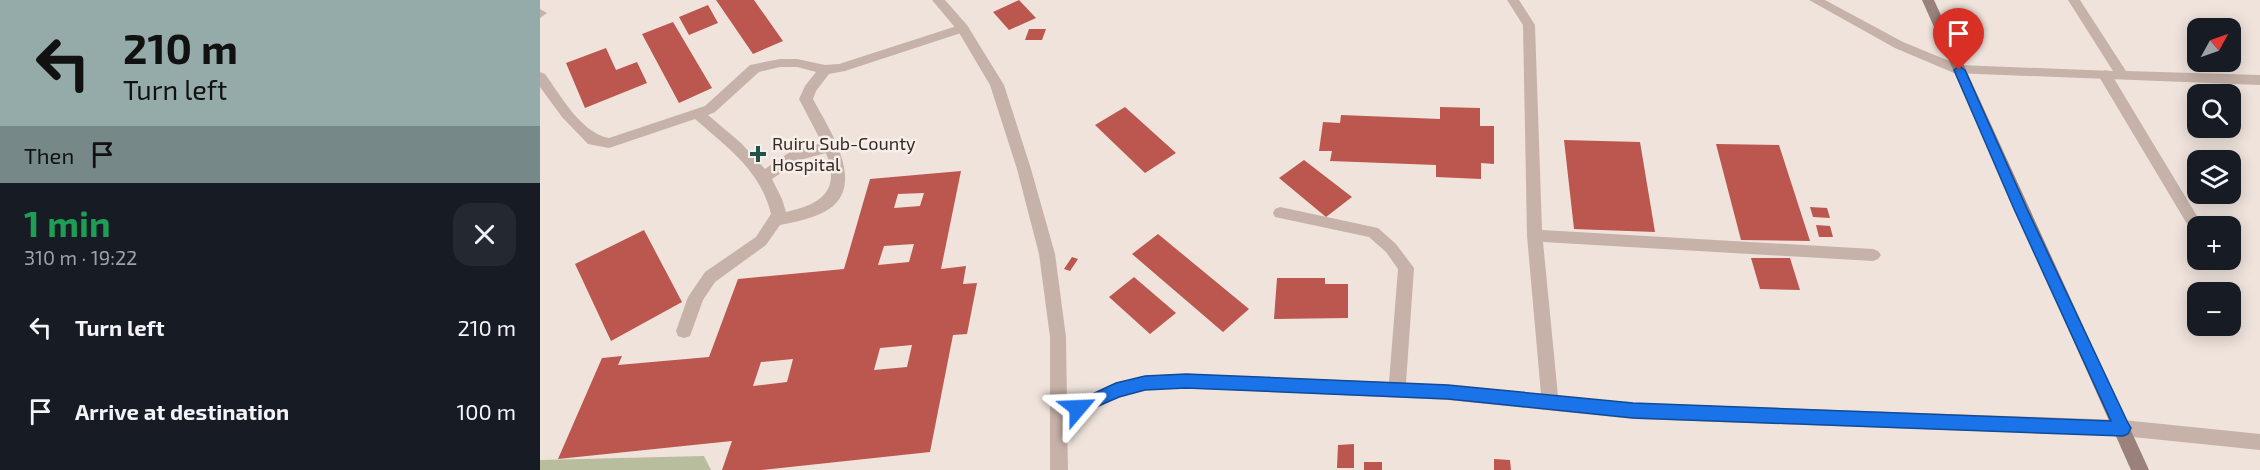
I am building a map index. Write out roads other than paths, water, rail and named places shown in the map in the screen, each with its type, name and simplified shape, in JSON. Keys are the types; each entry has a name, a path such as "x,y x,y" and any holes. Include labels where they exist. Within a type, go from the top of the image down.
{"main road":[{"path":"1928,0 2020,209 2123,428 2140,470"}],"street":[{"path":"938,0 963,28 997,85 1024,169 1047,254 1058,337 1059,470"},
{"path":"1514,0 1529,25 1534,236 1550,402"},
{"path":"1815,0 1899,45 1959,70 2260,80"},
{"path":"2074,0 2122,75"},
{"path":"540,77 567,114 593,140 609,143 710,109 755,68 780,63 797,63 825,70 840,68 963,28"},
{"path":"774,221 798,217 821,209 838,192 841,174 831,147 806,99 810,89 825,70"},
{"path":"2105,75 2190,216"},
{"path":"684,331 696,297 710,277 760,241 779,215 777,198 765,177 698,114"},
{"path":"765,177 781,162 798,153 831,147"},
{"path":"1280,213 1373,232 1391,248 1406,268 1397,390"},
{"path":"1534,236 1873,255"},
{"path":"1059,418 1116,390 1145,383 1186,381 1448,392 1633,411 2123,428 2260,442"}],"place":[{"name":"Ruiru Sub-County Hospital","path":"758,154"}]}
